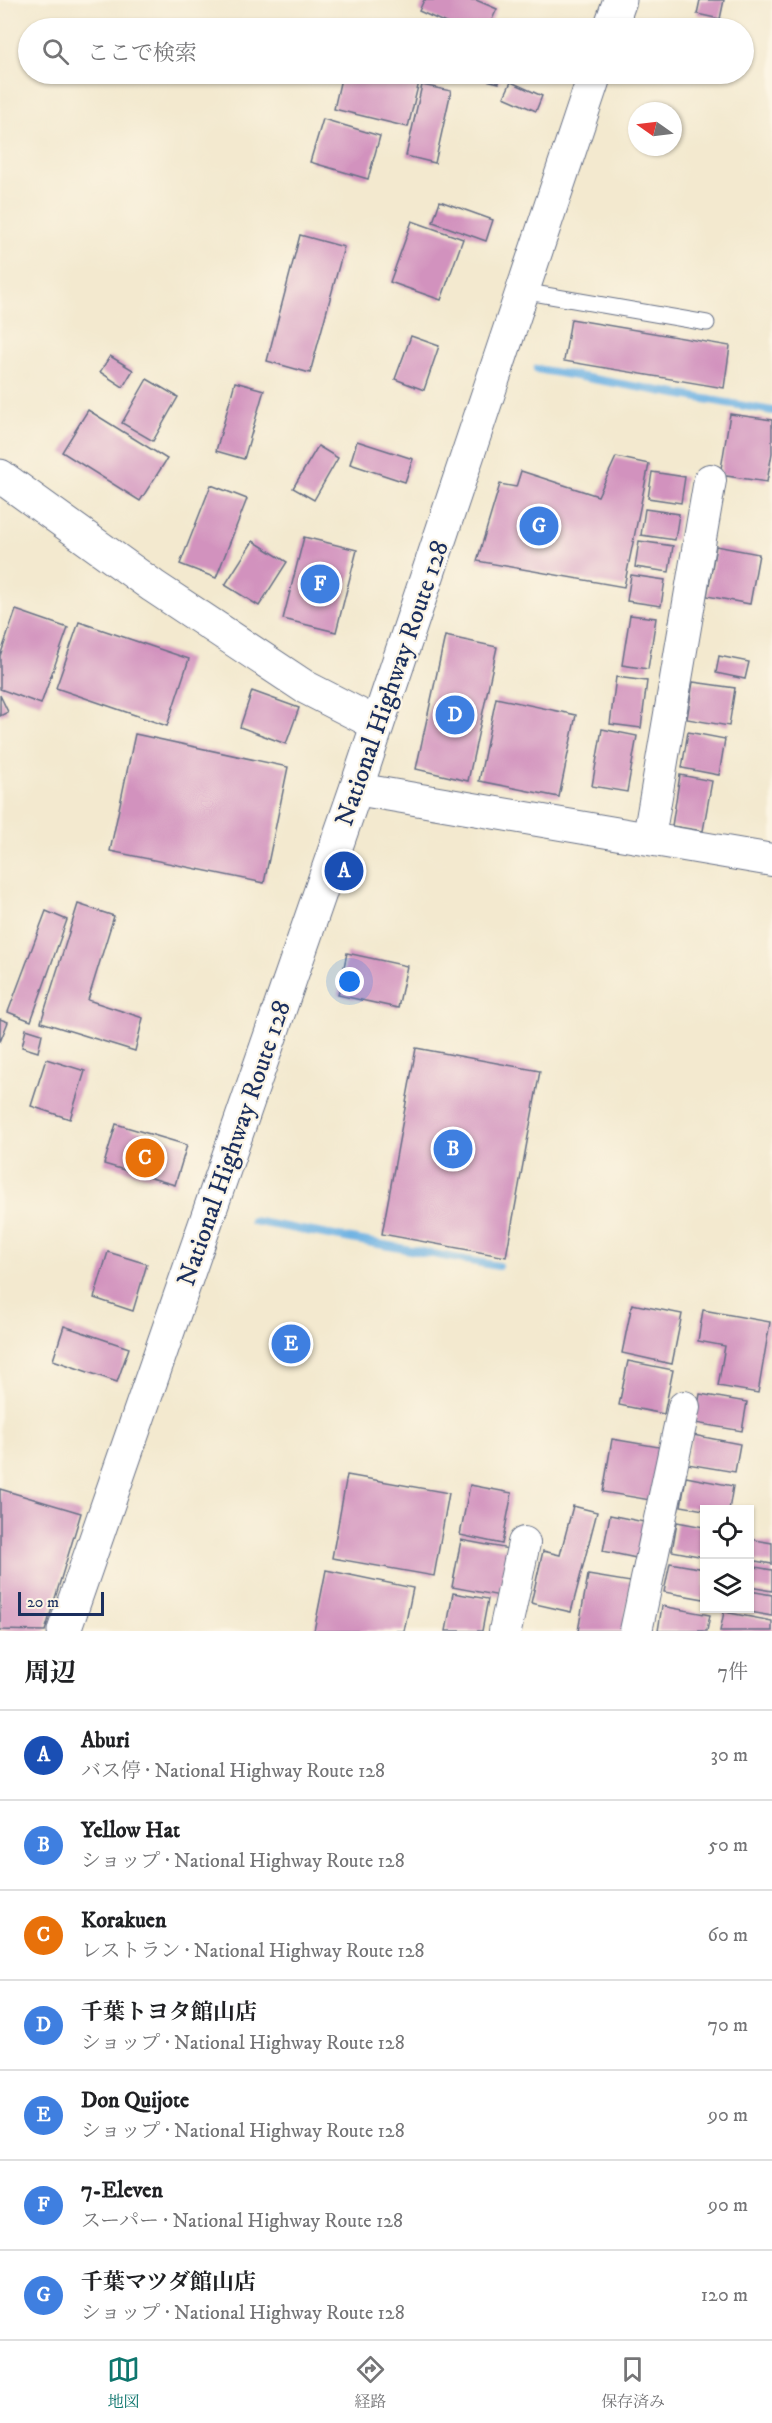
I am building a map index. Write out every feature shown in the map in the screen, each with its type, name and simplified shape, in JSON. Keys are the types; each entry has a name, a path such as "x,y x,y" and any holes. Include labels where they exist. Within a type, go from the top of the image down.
{"main road":[{"path":"614,18 620,0"},
{"name":"National Highway Route 128","path":"64,1631 356,789 592,84"},
{"path":"0,476 153,586 305,687 377,724"}],"street":[{"path":"649,837 710,480"},
{"path":"356,789 649,837 772,860"},
{"path":"636,1631 684,1407"},
{"path":"505,1631 524,1543"}],"lane":[{"path":"522,291 707,323"}],"building":[{"path":"424,0 476,0 497,9 493,18 435,18 419,11"},
{"path":"700,0 724,0 720,18 697,14"},
{"path":"340,84 419,84 408,127 334,109"},
{"path":"510,84 515,84 542,96 536,111 504,97"},
{"path":"422,85 451,91 435,163 406,156"},
{"path":"323,119 380,136 368,179 310,162"},
{"path":"440,201 493,220 486,241 433,222"},
{"path":"412,221 463,239 441,300 390,282"},
{"path":"300,235 344,247 310,373 267,361"},
{"path":"571,319 730,346 724,388 564,361"},
{"path":"411,336 439,346 424,390 395,379"},
{"path":"110,356 133,370 123,387 100,372"},
{"path":"147,379 178,397 153,441 122,423"},
{"path":"235,382 264,390 244,459 216,451"},
{"path":"88,410 167,459 140,501 62,452"},
{"path":"730,414 772,420 772,453 767,482 720,475"},
{"path":"357,441 413,459 405,482 350,464"},
{"path":"318,446 338,458 314,500 293,488"},
{"path":"616,457 649,464 624,587 477,561 500,484 516,487 521,471 598,496"},
{"path":"652,472 685,477 681,503 648,498"},
{"path":"211,485 247,499 216,578 180,564"},
{"path":"645,509 679,514 675,540 641,535"},
{"path":"304,537 357,550 336,632 283,619"},
{"path":"253,541 287,562 259,606 225,585"},
{"path":"639,541 673,546 669,572 635,567"},
{"path":"716,546 759,554 750,604 707,596"},
{"path":"631,575 665,580 661,606 627,601"},
{"path":"16,610 68,628 41,704 0,689 0,656"},
{"path":"630,615 656,618 648,669 622,665"},
{"path":"79,622 189,659 167,726 56,688"},
{"path":"445,636 497,647 468,781 416,769"},
{"path":"719,656 749,662 745,679 716,673"},
{"path":"616,677 647,681 641,728 610,724"},
{"path":"693,682 735,688 729,726 687,719"},
{"path":"252,691 299,708 286,744 240,727"},
{"path":"0,695 8,712 0,716"},
{"path":"496,698 576,715 559,797 479,781"},
{"path":"602,729 637,736 627,792 592,786"},
{"path":"688,732 725,739 719,775 682,768"},
{"path":"135,734 288,767 264,883 110,851"},
{"path":"680,775 712,781 703,831 672,826"},
{"path":"78,904 114,916 88,1000 143,1018 135,1051 41,1022"},
{"path":"46,911 67,920 31,1021 8,1012"},
{"path":"347,953 407,966 398,1008 338,995"},
{"path":"0,1019 8,1022 0,1042"},
{"path":"26,1029 42,1034 38,1052 22,1047"},
{"path":"416,1048 540,1071 506,1257 382,1234"},
{"path":"46,1059 85,1071 70,1119 31,1106"},
{"path":"116,1124 187,1145 175,1185 104,1164"},
{"path":"108,1252 147,1264 133,1311 94,1298"},
{"path":"632,1304 682,1314 672,1364 622,1353"},
{"path":"703,1310 770,1322 758,1393 718,1386 725,1346 698,1341"},
{"path":"64,1326 129,1348 117,1382 53,1360"},
{"path":"628,1361 673,1370 664,1414 619,1405"},
{"path":"700,1394 747,1402 742,1431 695,1423"},
{"path":"693,1435 740,1444 735,1472 687,1464"},
{"path":"612,1439 659,1447 650,1500 603,1492"},
{"path":"347,1475 449,1493 434,1576 332,1558"},
{"path":"686,1477 733,1486 730,1505 700,1505 700,1509 681,1506"},
{"path":"470,1485 512,1493 502,1544 460,1535"},
{"path":"0,1489 81,1513 45,1631 0,1630"},
{"path":"573,1506 597,1512 571,1612 531,1603 543,1551 560,1555"},
{"path":"610,1515 649,1523 641,1559 603,1551"},
{"path":"677,1522 700,1526 700,1556 672,1551"},
{"path":"461,1540 509,1549 500,1596 452,1587"},
{"path":"754,1540 772,1543 772,1564 754,1561"},
{"path":"670,1563 700,1568 700,1598 664,1592"},
{"path":"754,1567 772,1570 772,1591 754,1588"},
{"path":"326,1570 413,1588 404,1631 314,1631"},
{"path":"588,1575 631,1582 623,1631 578,1631"},
{"path":"754,1592 772,1595 772,1616 754,1613"},
{"path":"453,1593 488,1599 482,1631 446,1631"},
{"path":"662,1606 710,1615 707,1631 658,1631"},
{"path":"724,1613 772,1621 772,1631 720,1631"}],"waterway":[{"path":"537,369 772,411"},
{"path":"253,1221 498,1266"}],"place":[{"name":"千葉マツダ館山店","path":"539,526"},
{"name":"7-Eleven","path":"320,584"},
{"name":"千葉トヨタ館山店","path":"455,715"},
{"name":"Aburi","path":"344,871"},
{"name":"Yellow Hat","path":"453,1149"},
{"name":"Korakuen","path":"145,1158"},
{"name":"Don Quijote","path":"291,1344"}]}
